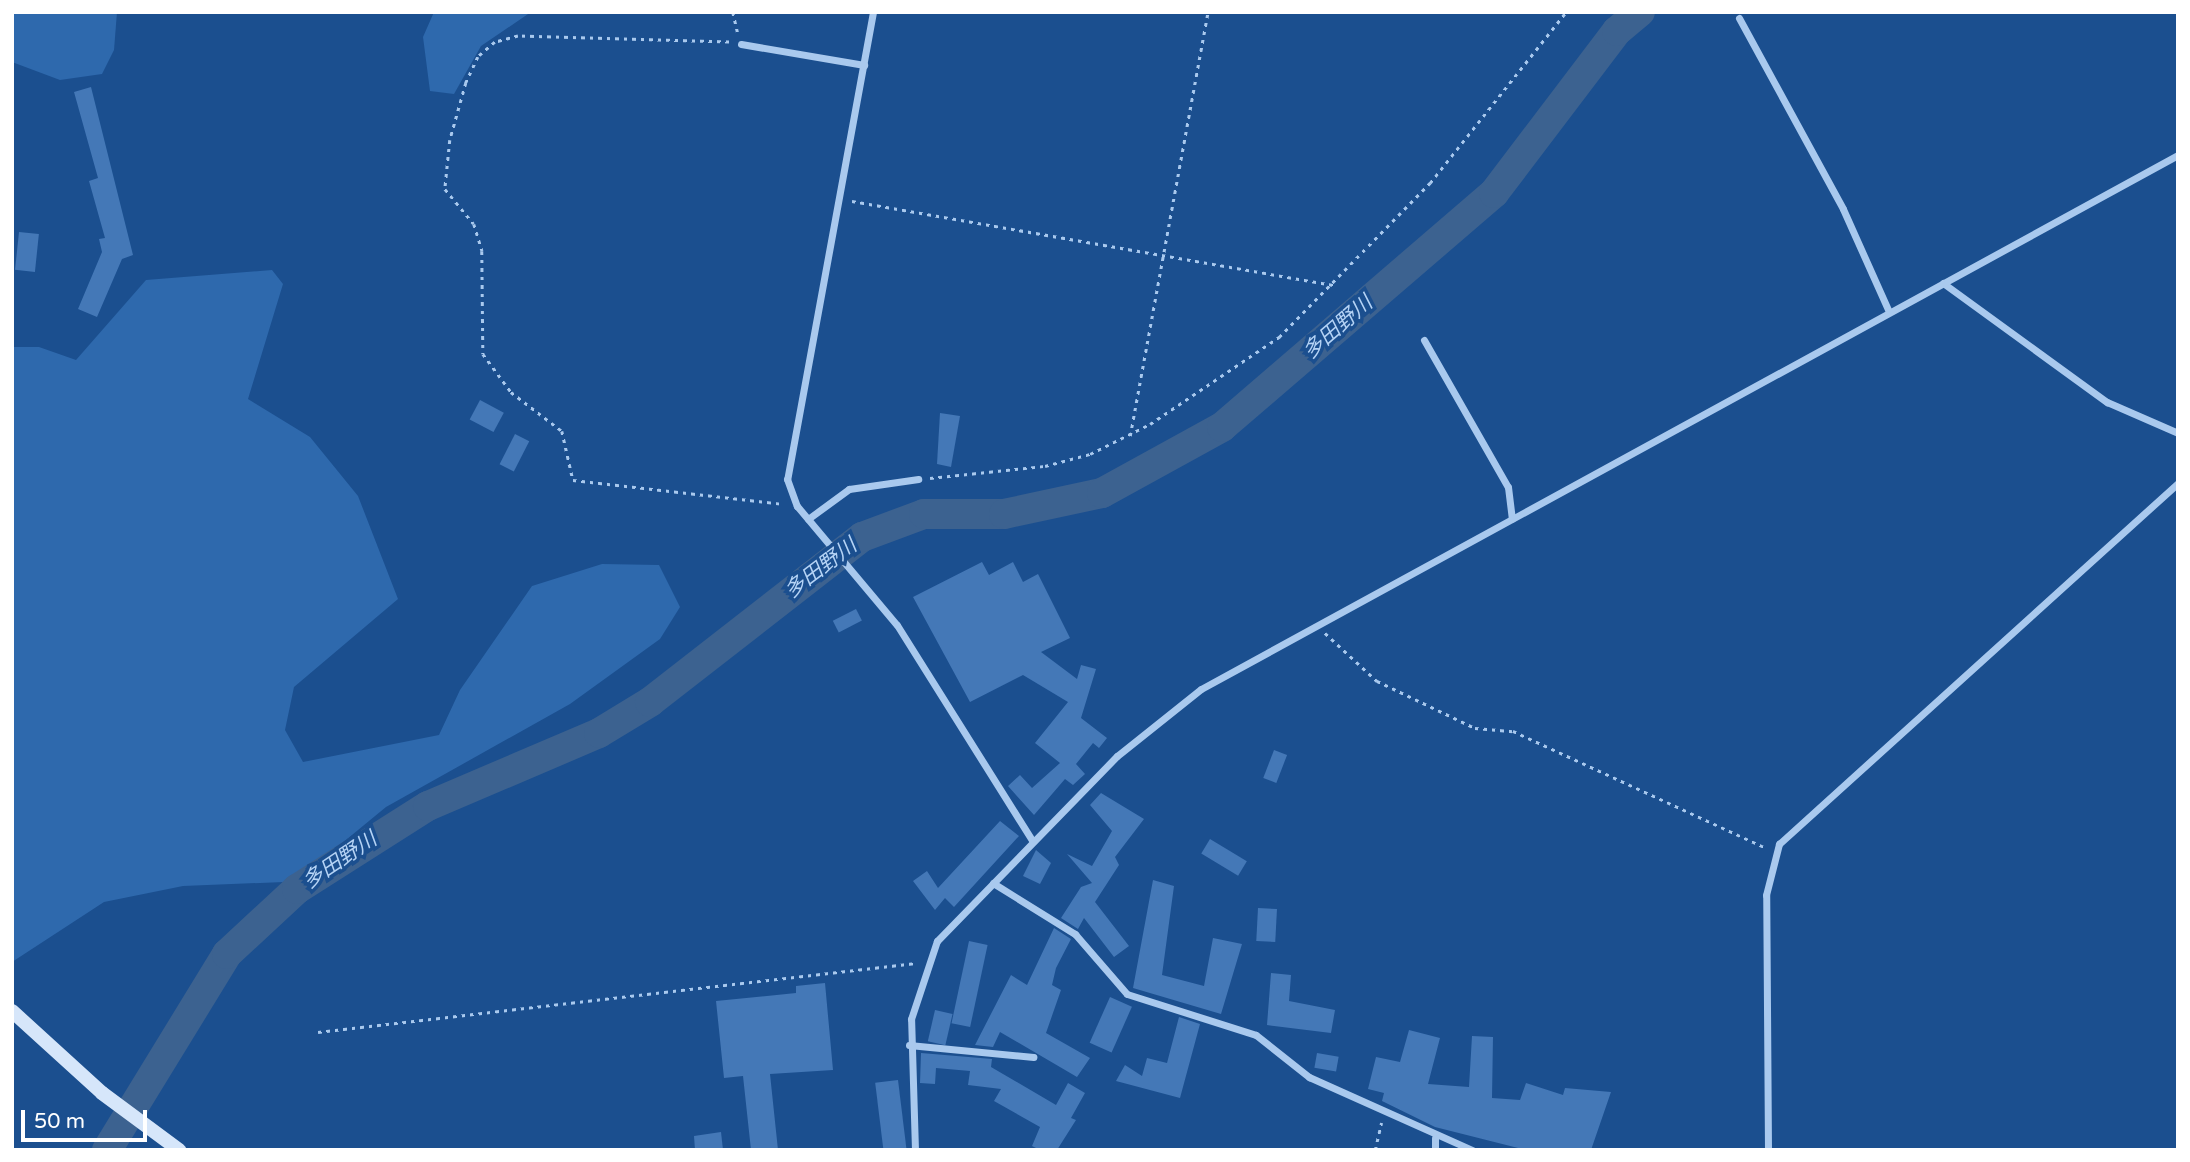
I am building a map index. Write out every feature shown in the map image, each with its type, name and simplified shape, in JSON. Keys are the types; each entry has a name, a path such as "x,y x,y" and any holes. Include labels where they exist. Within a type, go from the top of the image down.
{"street":[{"path":"873,12 789,447 788,479 797,506 861,578 1032,840"},
{"path":"1739,18 1843,209 1889,312"},
{"path":"741,44 864,65"},
{"path":"915,1150 909,1045 926,964 937,941 1032,840 1117,756 1201,689 2178,155"},
{"path":"1942,282 2107,402 2178,433"},
{"path":"1424,340 1508,487 1512,519"},
{"path":"808,519 849,488 918,479"},
{"path":"1768,1150 1766,895 1775,852 1786,834 2178,483"},
{"path":"993,883 1075,934 1127,994 1256,1035 1309,1077 1384,1109 1435,1138 1472,1150"},
{"path":"12,1011 102,1093 179,1150"},
{"path":"909,1045 1033,1057"},
{"path":"1435,1138 1435,1150"}],"path":[{"path":"733,12 741,44 518,36 495,42 478,57 466,83 450,139 445,189 474,224 482,251 482,354 511,392 562,431 573,480 797,506"},
{"path":"1130,436 1208,12"},
{"path":"918,479 1045,466 1130,436 1279,337 1335,285 1430,183 1566,12"},
{"path":"838,198 1335,285"},
{"path":"1319,625 1377,681 1475,728 1513,731 1775,852"},
{"path":"318,1032 898,962 926,964"},
{"path":"1375,1150 1384,1109"}],"shaded area":[{"path":"12,12 117,12 114,50 102,74 60,80 12,62"},
{"path":"434,12 531,12 481,46 454,94 430,91 423,37"},
{"path":"272,270 283,284 248,399 310,437 358,496 398,599 294,687 285,730 303,762 439,735 460,690 532,586 602,564 659,565 680,607 660,639 570,704 386,807 324,858 284,882 183,886 104,902 12,962 12,347 39,347 76,360 146,280"}],"building":[{"path":"91,87 133,255 122,259 97,317 78,309 102,252 99,239 105,238 89,181 98,178 74,92"},
{"path":"19,232 39,234 35,272 15,270"},
{"path":"480,400 504,413 494,432 470,419"},
{"path":"940,413 960,416 951,467 937,464"},
{"path":"515,434 529,441 514,472 500,464"},
{"path":"982,562 989,575 1013,562 1023,582 1038,574 1070,638 1041,652 1077,679 1081,665 1096,669 1081,718 1107,738 1099,748 1093,743 1076,764 1085,774 1073,785 1065,779 1034,815 1008,786 1020,775 1032,788 1060,763 1035,743 1068,702 1023,675 970,702 913,597"},
{"path":"856,609 862,621 839,632 833,621"},
{"path":"1274,750 1287,755 1276,783 1263,778"},
{"path":"1101,793 1144,819 1115,857 1119,865 1095,902 1129,946 1114,957 1084,918 1078,929 1061,918 1081,887 1092,883 1067,854 1092,866 1112,831 1090,805"},
{"path":"1000,821 1019,836 954,907 945,898 935,910 913,881 927,871 938,888"},
{"path":"1210,839 1247,861 1238,876 1201,854"},
{"path":"1036,850 1051,863 1040,884 1023,876"},
{"path":"1153,880 1174,886 1162,975 1204,986 1213,938 1242,944 1221,1014 1133,988"},
{"path":"1258,908 1277,909 1275,942 1256,941"},
{"path":"1054,928 1071,939 1056,968 1052,985 1061,990 1046,1033 1090,1058 1077,1077 1000,1032 993,1047 975,1045 1011,975 1027,985"},
{"path":"969,941 988,945 970,1027 952,1023"},
{"path":"1271,973 1291,975 1289,1001 1335,1010 1331,1033 1267,1025"},
{"path":"825,983 833,1070 770,1074 778,1150 751,1150 743,1076 724,1078 716,1001 796,993 796,986"},
{"path":"1110,997 1132,1007 1112,1052 1090,1043"},
{"path":"935,1010 953,1014 945,1045 928,1041"},
{"path":"1179,1017 1200,1024 1180,1098 1116,1081 1125,1065 1142,1076 1147,1058 1167,1063"},
{"path":"1409,1030 1440,1038 1428,1084 1469,1087 1472,1036 1493,1037 1492,1098 1520,1100 1526,1083 1563,1095 1565,1088 1611,1092 1591,1150 1526,1150 1435,1127 1382,1101 1384,1093 1368,1089 1376,1057 1400,1062"},
{"path":"921,1053 992,1059 991,1067 1056,1105 1068,1083 1085,1093 1071,1118 1076,1120 1057,1150 1040,1150 1032,1146 1040,1127 994,1101 1001,1089 968,1085 970,1071 936,1068 935,1084 920,1083"},
{"path":"1317,1053 1339,1057 1336,1072 1314,1068"},
{"path":"898,1080 907,1149 883,1150 875,1083"},
{"path":"721,1132 723,1150 695,1150 694,1136"}],"waterway":[{"name":"多田野川","path":"107,1150 227,954 297,889 428,806 599,733 650,702 862,537 924,514 1004,514 1102,493 1222,427 1494,193 1617,31 1640,12"}]}
